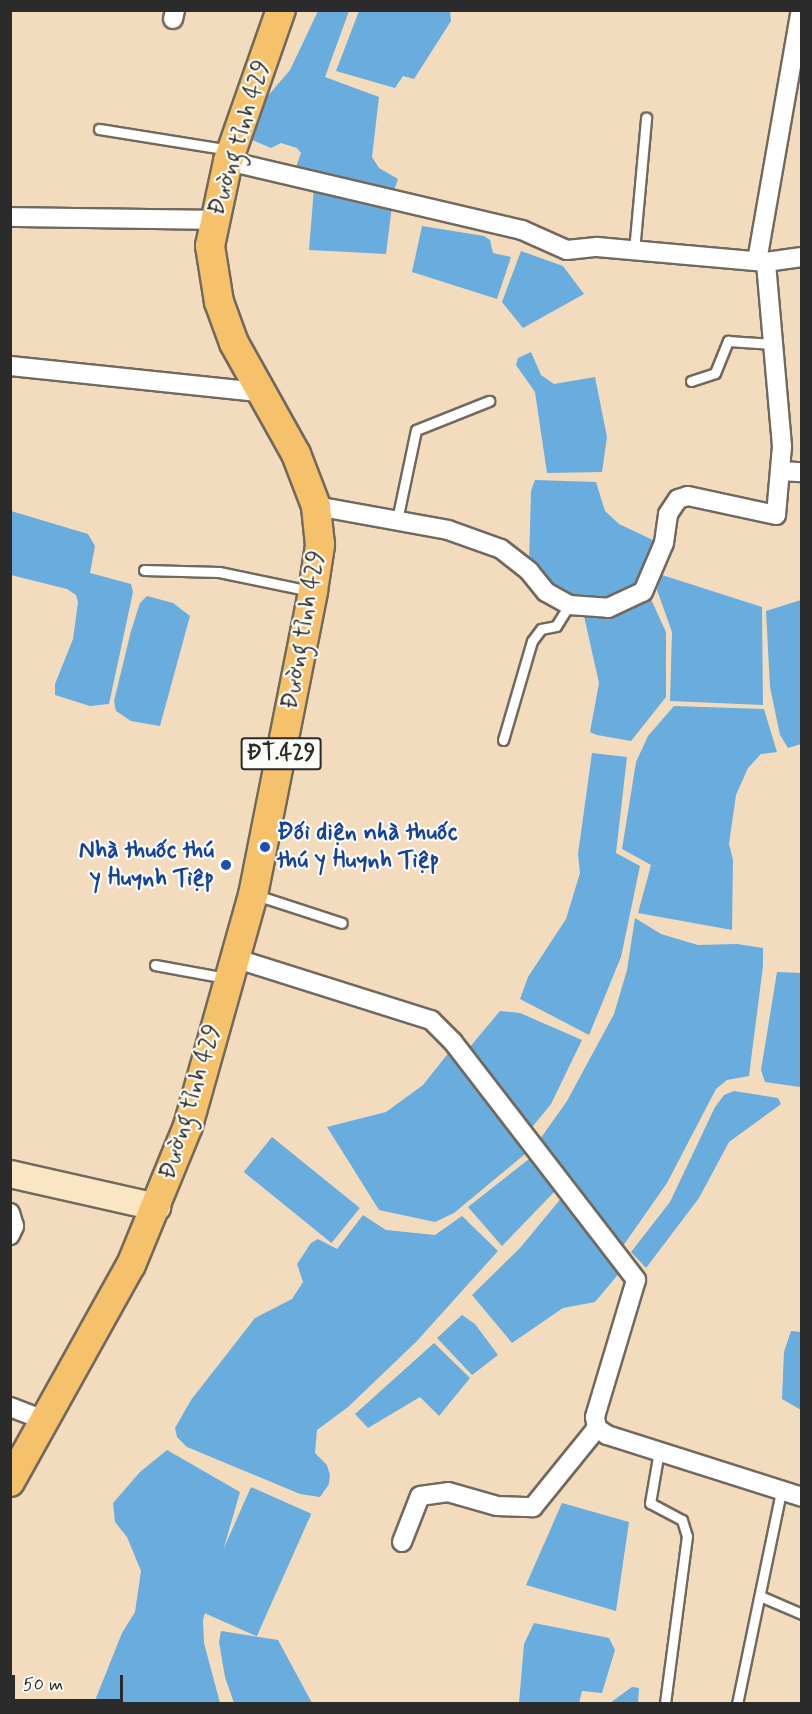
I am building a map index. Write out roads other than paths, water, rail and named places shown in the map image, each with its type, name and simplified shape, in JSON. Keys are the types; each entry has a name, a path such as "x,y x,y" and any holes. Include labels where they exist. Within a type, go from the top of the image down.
{"main road":[{"name":"Đường tỉnh 429","path":"10,1482 130,1265 157,1207 188,1126 231,968 254,895 313,591 320,545 316,506 296,454 259,392 219,302 210,246 213,220 230,156 282,10"}],"street":[{"path":"316,506 448,530 501,549 529,571 546,592 569,605 608,609 643,592 664,543 671,505 678,498 688,496 776,515 780,471 773,344 762,261 796,79 801,10"},
{"path":"230,156 522,230 567,250 597,247 762,261 801,256"},
{"path":"10,217 213,220"},
{"path":"10,366 259,392"},
{"path":"780,471 801,472"},
{"path":"231,968 431,1020 453,1042 636,1280 595,1417 597,1428 607,1435 801,1497"},
{"path":"12,1179 157,1207"},
{"path":"10,1213 14,1226 10,1235"},
{"path":"10,1407 44,1420"},
{"path":"402,1542 420,1496 448,1492 497,1506 533,1507 597,1428"}],"lane":[{"path":"634,251 646,118"},
{"path":"99,129 230,156"},
{"path":"691,381 715,373 728,341 773,344"},
{"path":"397,520 416,430 489,401"},
{"path":"144,570 219,572 313,591"},
{"path":"503,740 532,641 541,629 556,626 569,605"},
{"path":"254,895 342,923"},
{"path":"155,965 231,968"},
{"path":"659,1451 650,1503 682,1520 687,1536 665,1704"},
{"path":"737,1704 782,1492"},
{"path":"760,1596 801,1614"}],"water":[{"path":"318,11 349,11 325,77 379,97 372,157 379,168 398,179 393,193 296,167 301,153 297,148 281,143 271,148 250,139 261,104 290,70"},
{"path":"359,11 450,11 451,21 414,79 403,76 395,88 336,71"},
{"path":"314,188 392,206 386,254 309,250"},
{"path":"422,226 484,236 490,240 493,253 511,257 497,299 412,272"},
{"path":"521,251 563,266 584,294 523,328 502,302"},
{"path":"531,352 541,375 554,384 595,377 607,437 602,472 547,473 535,392 516,365 518,358"},
{"path":"535,480 596,482 605,511 619,524 655,541 638,588 610,599 566,596 529,563 531,491"},
{"path":"11,511 88,534 95,546 90,573 131,584 133,592 109,704 90,706 55,695 55,684 73,639 78,602 76,595 67,589 11,575"},
{"path":"662,575 762,607 763,705 670,701 672,632 657,590"},
{"path":"649,595 666,632 666,697 631,741 597,735 590,732 599,683 584,616"},
{"path":"147,596 173,603 190,616 160,726 131,721 116,711 114,701 131,631 140,603"},
{"path":"801,600 801,744 788,748 780,735 770,687 766,611"},
{"path":"674,706 764,709 777,752 761,754 748,768 736,795 729,844 733,860 732,930 638,913 651,865 622,849 636,762 648,736"},
{"path":"592,753 627,757 616,853 640,866 621,957 589,1035 520,999 528,977 566,919 580,873 578,854"},
{"path":"635,918 661,934 698,945 737,944 763,948 763,966 749,1076 727,1080 716,1089 667,1183 623,1246 538,1142 567,1101 614,1014 627,970"},
{"path":"777,972 801,973 800,1087 765,1082 761,1070"},
{"path":"500,1011 520,1013 582,1040 551,1104 529,1131 469,1048"},
{"path":"450,1051 526,1150 525,1154 454,1213 435,1222 379,1210 327,1127 386,1112 423,1085"},
{"path":"734,1091 778,1098 781,1104 729,1142 699,1198 646,1268 631,1252 670,1202 715,1107 724,1095"},
{"path":"272,1137 360,1208 331,1243 244,1172"},
{"path":"529,1159 558,1188 502,1246 468,1207"},
{"path":"563,1196 621,1271 595,1302 563,1308 512,1343 472,1295 520,1248"},
{"path":"363,1215 386,1230 435,1235 462,1216 498,1251 416,1342 348,1407 317,1430 315,1453 327,1465 330,1475 329,1484 320,1497 300,1494 187,1447 177,1437 175,1428 191,1400 255,1318 292,1299 303,1282 297,1264 311,1243 318,1239 337,1249"},
{"path":"462,1315 475,1324 498,1355 472,1375 437,1338"},
{"path":"791,1331 801,1332 801,1410 782,1399 784,1352"},
{"path":"434,1343 470,1378 439,1416 420,1397 368,1428 355,1414"},
{"path":"167,1450 240,1492 203,1620 204,1643 220,1703 94,1703 122,1633 135,1612 141,1571 127,1537 115,1522 113,1503 140,1472"},
{"path":"251,1487 311,1514 257,1636 196,1609"},
{"path":"562,1503 629,1522 616,1611 526,1585"},
{"path":"534,1623 609,1638 615,1650 602,1693 582,1691 579,1703 519,1703 524,1644"},
{"path":"221,1631 278,1640 312,1703 234,1703 225,1677 219,1642"},
{"path":"632,1687 639,1688 638,1703 610,1703"}],"place":[{"name":"Đối diện nhà thuốc thú y Huynh Tiệp","path":"265,847"},
{"name":"Nhà thuốc thú y Huynh Tiệp","path":"226,865"}]}
